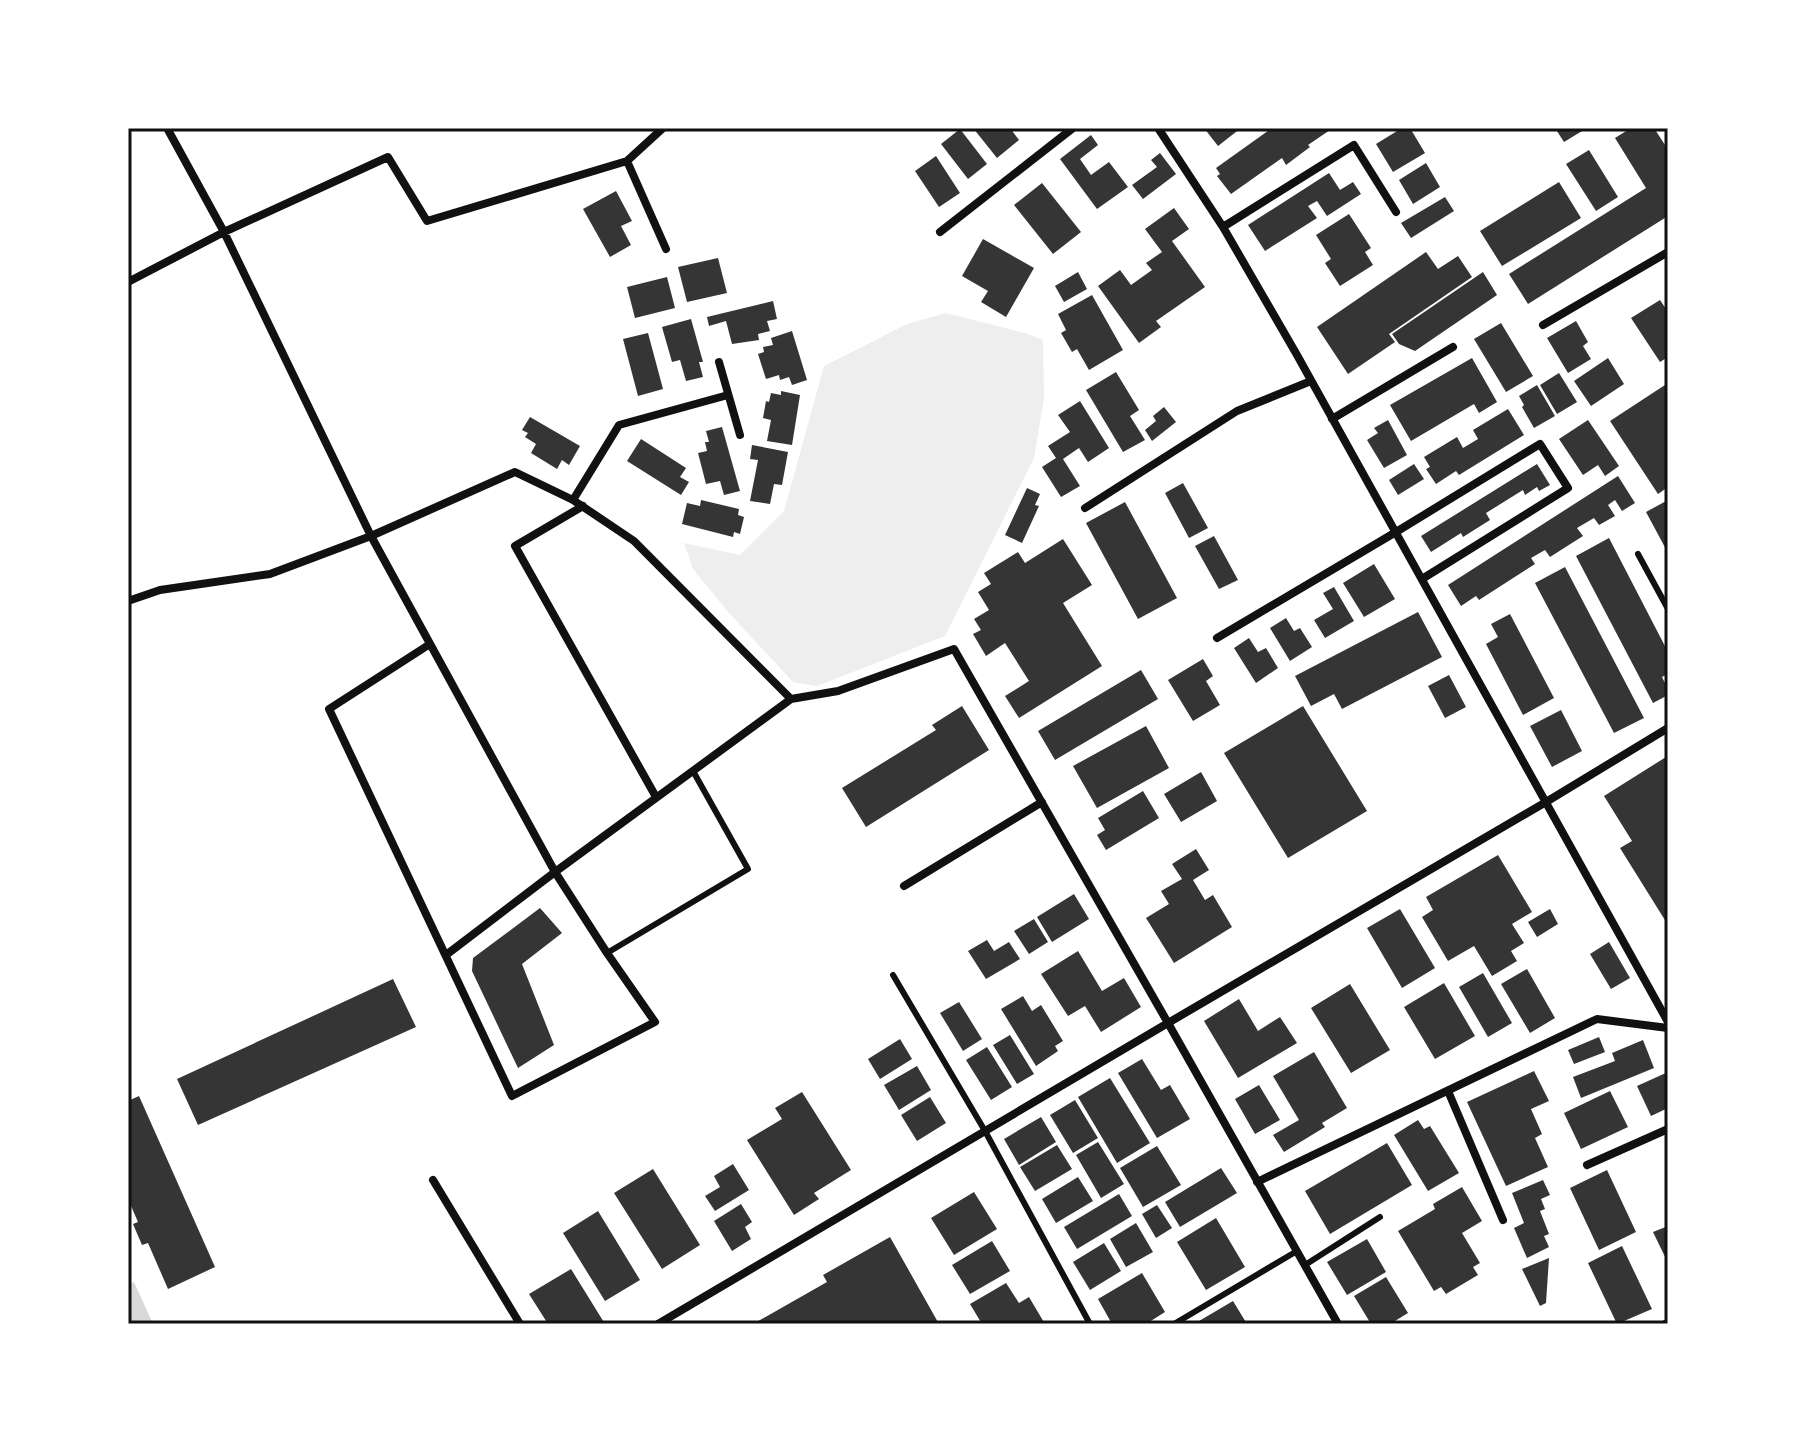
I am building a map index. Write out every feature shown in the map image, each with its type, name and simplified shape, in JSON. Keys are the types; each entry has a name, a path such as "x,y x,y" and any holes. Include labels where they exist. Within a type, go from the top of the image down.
{"street":[{"path":"167,128 224,232 371,536 555,872 655,1022 512,1096 329,709 430,644"},
{"path":"128,282 224,232 388,157 427,221 627,161 663,128"},
{"path":"940,232 1073,128"},
{"path":"1158,128 1223,227 1311,381 1668,1022"},
{"path":"1223,227 1354,145 1396,212"},
{"path":"627,161 666,249"},
{"path":"1543,325 1668,252"},
{"path":"1332,419 1453,347"},
{"path":"719,362 740,435"},
{"path":"1085,508 1237,411 1311,381"},
{"path":"573,500 619,425 728,395"},
{"path":"1217,638 1540,444 1568,488 1422,579"},
{"path":"128,601 160,590 270,574 371,536 515,472 573,500 634,541 791,699"},
{"path":"583,506 515,546 656,797"},
{"path":"446,955 791,699 838,691 954,649 1338,1324"},
{"path":"658,1324 1668,728"},
{"path":"904,886 1042,802"},
{"path":"1257,1182 1597,1019 1668,1028"},
{"path":"1448,1091 1503,1220"},
{"path":"1587,1165 1668,1129"},
{"path":"433,1180 520,1324"}],"lane":[{"path":"1638,554 1668,609"},
{"path":"607,953 748,869 693,771"},
{"path":"893,975 985,1131 1090,1324"},
{"path":"1305,1265 1380,1217"},
{"path":"1174,1324 1297,1251"}],"shaded area":[{"path":"946,313 1043,340 1044,398 1034,458 945,636 817,686 793,682 693,569 684,543 740,555 784,511 824,366 907,324"},
{"path":"134,1282 153,1324 128,1324 128,1285"}],"building":[{"path":"973,128 1010,128 1019,140 997,158"},
{"path":"1204,128 1241,128 1218,146"},
{"path":"1272,128 1330,130 1286,165 1282,158 1231,194 1217,176 1220,174 1216,168"},
{"path":"1402,128 1410,128 1425,153 1393,172 1376,144"},
{"path":"1555,128 1587,128 1564,142"},
{"path":"1631,128 1654,128 1665,145 1668,143 1668,216 1528,304 1509,274 1646,188 1615,138"},
{"path":"960,129 987,164 968,179 941,144"},
{"path":"1091,135 1098,145 1080,159 1091,175 1109,162 1128,187 1097,209 1060,159"},
{"path":"1589,150 1618,197 1596,211 1566,164"},
{"path":"1160,153 1176,174 1143,199 1132,185 1157,167 1151,160"},
{"path":"936,156 960,193 939,207 915,171"},
{"path":"1426,163 1440,187 1413,204 1399,180"},
{"path":"1329,173 1340,190 1353,182 1361,194 1327,216 1317,201 1308,206 1317,218 1265,251 1248,225"},
{"path":"1559,182 1581,218 1502,266 1480,231"},
{"path":"1042,183 1081,232 1053,254 1014,205"},
{"path":"616,191 632,221 621,226 631,245 610,257 583,209"},
{"path":"1445,197 1454,211 1411,238 1401,223"},
{"path":"1174,208 1189,229 1172,241 1205,287 1156,321 1161,327 1139,343 1098,286 1120,270 1131,285 1152,270 1146,263 1162,252 1145,229"},
{"path":"1349,214 1371,248 1365,252 1373,265 1340,286 1325,263 1331,259 1316,235"},
{"path":"983,239 1034,268 1006,317 981,302 988,291 962,276"},
{"path":"1426,252 1438,269 1458,256 1472,277 1389,334 1395,342 1348,374 1317,327"},
{"path":"718,258 727,293 687,302 678,267"},
{"path":"1078,272 1087,289 1064,302 1055,286"},
{"path":"1483,272 1497,295 1415,351 1399,344 1392,334"},
{"path":"667,277 675,308 635,318 627,287"},
{"path":"1092,295 1123,350 1089,370 1077,349 1072,352 1061,333 1066,330 1058,314"},
{"path":"1660,300 1668,312 1668,357 1660,362 1631,318"},
{"path":"773,301 777,319 767,321 770,331 758,334 759,340 732,344 726,321 709,326 707,317"},
{"path":"691,319 703,362 699,362 703,377 686,381 680,360 672,362 662,327"},
{"path":"1576,321 1588,342 1583,346 1591,359 1568,373 1547,338"},
{"path":"1501,323 1533,376 1506,392 1474,339"},
{"path":"792,331 807,380 792,385 789,377 780,380 779,375 766,379 758,354 764,352 763,347 773,345 771,338"},
{"path":"648,333 663,389 638,396 623,339"},
{"path":"1472,358 1497,402 1479,413 1474,404 1411,441 1390,405"},
{"path":"1608,358 1624,384 1591,406 1574,381"},
{"path":"1116,372 1139,410 1130,416 1145,440 1123,452 1086,390"},
{"path":"1559,373 1577,402 1557,414 1540,385"},
{"path":"1668,383 1668,487 1658,494 1610,421"},
{"path":"1537,385 1555,416 1534,428 1519,396"},
{"path":"781,391 800,395 792,445 767,441 771,420 763,418 766,401 769,402 771,393 781,395"},
{"path":"1080,401 1109,448 1088,462 1079,448 1063,459 1080,486 1061,497 1042,467 1056,458 1048,446 1070,432 1058,415"},
{"path":"1164,407 1176,422 1152,441 1145,430 1156,421 1153,416"},
{"path":"1508,409 1524,435 1459,475 1456,471 1436,484 1426,469 1430,467 1424,457 1457,437 1463,448 1478,439 1473,430"},
{"path":"530,417 580,446 569,465 562,460 557,469 531,453 536,444 525,437 528,433 522,430"},
{"path":"1388,420 1407,455 1384,468 1367,440 1378,433 1374,428"},
{"path":"1588,420 1619,466 1605,476 1598,465 1583,475 1559,439"},
{"path":"722,427 740,491 724,495 720,481 706,484 698,453 707,451 705,442 709,442 706,431"},
{"path":"641,439 686,468 680,477 689,482 681,495 627,461"},
{"path":"752,445 788,452 782,485 774,484 770,504 750,501 758,460 750,459"},
{"path":"1414,464 1424,479 1398,495 1389,480"},
{"path":"1537,464 1550,485 1539,491 1537,487 1525,495 1523,490 1486,513 1490,520 1431,552 1421,536"},
{"path":"1618,476 1635,503 1622,511 1615,500 1608,505 1615,516 1599,525 1594,518 1577,528 1583,536 1550,557 1545,550 1531,558 1535,564 1479,600 1476,596 1461,606 1448,585"},
{"path":"1183,483 1208,528 1189,538 1165,493"},
{"path":"1027,488 1040,494 1035,505 1039,506 1022,543 1005,535"},
{"path":"701,500 739,509 738,515 744,517 740,534 734,532 733,537 682,524 687,503 700,506"},
{"path":"1668,500 1668,553 1646,512"},
{"path":"1125,502 1177,598 1138,619 1086,523"},
{"path":"1214,536 1238,580 1219,589 1195,546"},
{"path":"1609,538 1668,652 1668,674 1662,677 1668,695 1653,703 1576,556"},
{"path":"1063,539 1092,585 1063,603 1102,666 1019,718 1005,696 1029,681 1005,643 986,656 973,634 981,630 974,619 989,610 978,592 991,584 984,573 1018,552 1025,563"},
{"path":"1374,564 1395,599 1364,617 1343,583"},
{"path":"1565,567 1644,718 1614,733 1535,583"},
{"path":"1334,587 1354,621 1325,638 1314,620 1333,609 1323,593"},
{"path":"1418,612 1442,657 1342,709 1334,694 1311,706 1295,676"},
{"path":"1510,614 1554,698 1523,715 1486,644 1498,637 1491,624"},
{"path":"1286,618 1294,631 1300,628 1312,647 1290,661 1270,628"},
{"path":"1249,638 1258,652 1266,648 1278,668 1256,683 1234,648"},
{"path":"1203,659 1213,676 1206,681 1220,705 1193,721 1168,680"},
{"path":"1141,670 1158,699 1055,760 1038,731"},
{"path":"1449,675 1466,707 1445,718 1428,686"},
{"path":"962,706 989,750 866,827 842,788 936,730 932,725"},
{"path":"1303,706 1367,811 1288,858 1224,753"},
{"path":"1561,710 1582,751 1552,767 1530,726"},
{"path":"1146,726 1169,768 1097,808 1073,766"},
{"path":"1666,757 1668,925 1620,848 1632,841 1604,796"},
{"path":"1201,772 1217,801 1181,822 1164,794"},
{"path":"1143,791 1159,818 1106,850 1097,835 1105,830 1098,818"},
{"path":"1196,849 1209,870 1193,880 1205,900 1213,895 1232,927 1174,963 1146,918 1169,904 1161,891 1182,879 1172,864"},
{"path":"1498,855 1532,912 1512,924 1524,943 1511,951 1517,961 1492,976 1474,946 1448,961 1422,917 1433,910 1426,897"},
{"path":"1074,894 1089,919 1052,942 1037,917"},
{"path":"540,908 562,933 522,964 554,1045 518,1068 472,971 473,958"},
{"path":"1400,909 1435,968 1402,988 1367,928"},
{"path":"1550,909 1558,924 1537,937 1528,922"},
{"path":"1034,919 1048,942 1029,954 1014,931"},
{"path":"987,940 994,951 1009,942 1020,959 986,979 968,951"},
{"path":"1609,942 1630,978 1611,989 1590,954"},
{"path":"1078,951 1102,991 1124,978 1141,1007 1101,1032 1085,1006 1068,1016 1041,974"},
{"path":"1527,969 1555,1018 1530,1033 1501,984"},
{"path":"1483,973 1512,1023 1488,1037 1459,987"},
{"path":"393,979 416,1027 198,1125 177,1079"},
{"path":"1444,983 1475,1036 1435,1059 1404,1007"},
{"path":"1350,984 1390,1050 1351,1073 1311,1008"},
{"path":"1023,996 1032,1011 1041,1005 1063,1041 1055,1046 1058,1051 1036,1066 1001,1009"},
{"path":"1239,999 1258,1031 1280,1017 1297,1043 1238,1078 1204,1021"},
{"path":"959,1002 982,1039 963,1051 940,1013"},
{"path":"1010,1035 1034,1074 1017,1084 993,1045"},
{"path":"1599,1037 1605,1052 1574,1064 1568,1050"},
{"path":"900,1039 912,1059 880,1079 868,1059"},
{"path":"1643,1040 1654,1068 1581,1098 1573,1077 1615,1061 1612,1053"},
{"path":"987,1047 1012,1087 991,1100 966,1060"},
{"path":"1314,1052 1347,1108 1322,1123 1325,1127 1284,1152 1273,1135 1299,1120 1273,1076"},
{"path":"1142,1059 1161,1090 1170,1085 1190,1119 1157,1138 1118,1073"},
{"path":"917,1066 931,1090 899,1110 884,1085"},
{"path":"1534,1071 1549,1101 1531,1109 1542,1134 1535,1138 1548,1167 1506,1186 1467,1102"},
{"path":"1668,1072 1668,1108 1651,1116 1637,1086"},
{"path":"1110,1078 1150,1143 1117,1163 1078,1097"},
{"path":"1259,1085 1280,1120 1255,1134 1235,1099"},
{"path":"1610,1091 1628,1127 1581,1149 1564,1113"},
{"path":"802,1092 851,1170 814,1193 819,1199 794,1215 747,1140 782,1119 775,1108"},
{"path":"139,1096 215,1267 168,1289 148,1243 142,1245 133,1224 138,1222 128,1199 128,1101"},
{"path":"930,1097 946,1123 917,1141 901,1115"},
{"path":"1075,1100 1098,1138 1073,1153 1050,1115"},
{"path":"1041,1117 1056,1142 1019,1165 1004,1139"},
{"path":"1418,1120 1424,1129 1430,1126 1459,1173 1428,1191 1394,1135"},
{"path":"1098,1142 1124,1184 1101,1198 1076,1155"},
{"path":"1387,1143 1412,1185 1330,1234 1305,1191"},
{"path":"1057,1145 1072,1169 1035,1191 1020,1167"},
{"path":"1157,1146 1181,1185 1143,1207 1120,1168"},
{"path":"733,1164 749,1190 715,1211 705,1196 720,1187 714,1176"},
{"path":"1221,1168 1237,1193 1180,1227 1165,1202"},
{"path":"653,1169 700,1245 662,1269 614,1193"},
{"path":"1607,1170 1636,1232 1599,1250 1570,1188"},
{"path":"1078,1177 1093,1201 1056,1223 1042,1199"},
{"path":"1543,1180 1550,1195 1541,1199 1545,1209 1540,1211 1549,1234 1544,1236 1549,1247 1527,1258 1514,1228 1524,1223 1512,1193"},
{"path":"1462,1187 1482,1221 1462,1233 1480,1263 1473,1267 1478,1275 1446,1294 1441,1287 1434,1291 1398,1231 1435,1209 1433,1204"},
{"path":"974,1192 997,1229 954,1255 931,1218"},
{"path":"1119,1194 1132,1216 1077,1249 1064,1227"},
{"path":"741,1204 752,1222 745,1227 751,1239 732,1251 714,1221"},
{"path":"1157,1205 1172,1228 1156,1238 1142,1214"},
{"path":"598,1211 640,1280 605,1301 563,1233"},
{"path":"1216,1218 1245,1267 1206,1290 1177,1242"},
{"path":"1136,1223 1153,1252 1126,1267 1110,1239"},
{"path":"1668,1226 1668,1263 1653,1232"},
{"path":"890,1237 939,1324 753,1324 827,1282 823,1275"},
{"path":"1367,1239 1386,1272 1347,1295 1327,1262"},
{"path":"992,1241 1010,1271 970,1294 952,1265"},
{"path":"1104,1243 1121,1271 1090,1290 1073,1262"},
{"path":"1622,1246 1652,1309 1617,1324 1588,1263"},
{"path":"1549,1258 1546,1303 1540,1306 1522,1269"},
{"path":"571,1269 605,1324 548,1324 529,1294"},
{"path":"1142,1273 1165,1312 1146,1324 1112,1324 1098,1299"},
{"path":"1386,1277 1408,1313 1390,1324 1371,1324 1354,1296"},
{"path":"1006,1283 1019,1303 1029,1297 1045,1324 982,1324 970,1304"},
{"path":"1233,1301 1247,1324 1194,1324"}]}
